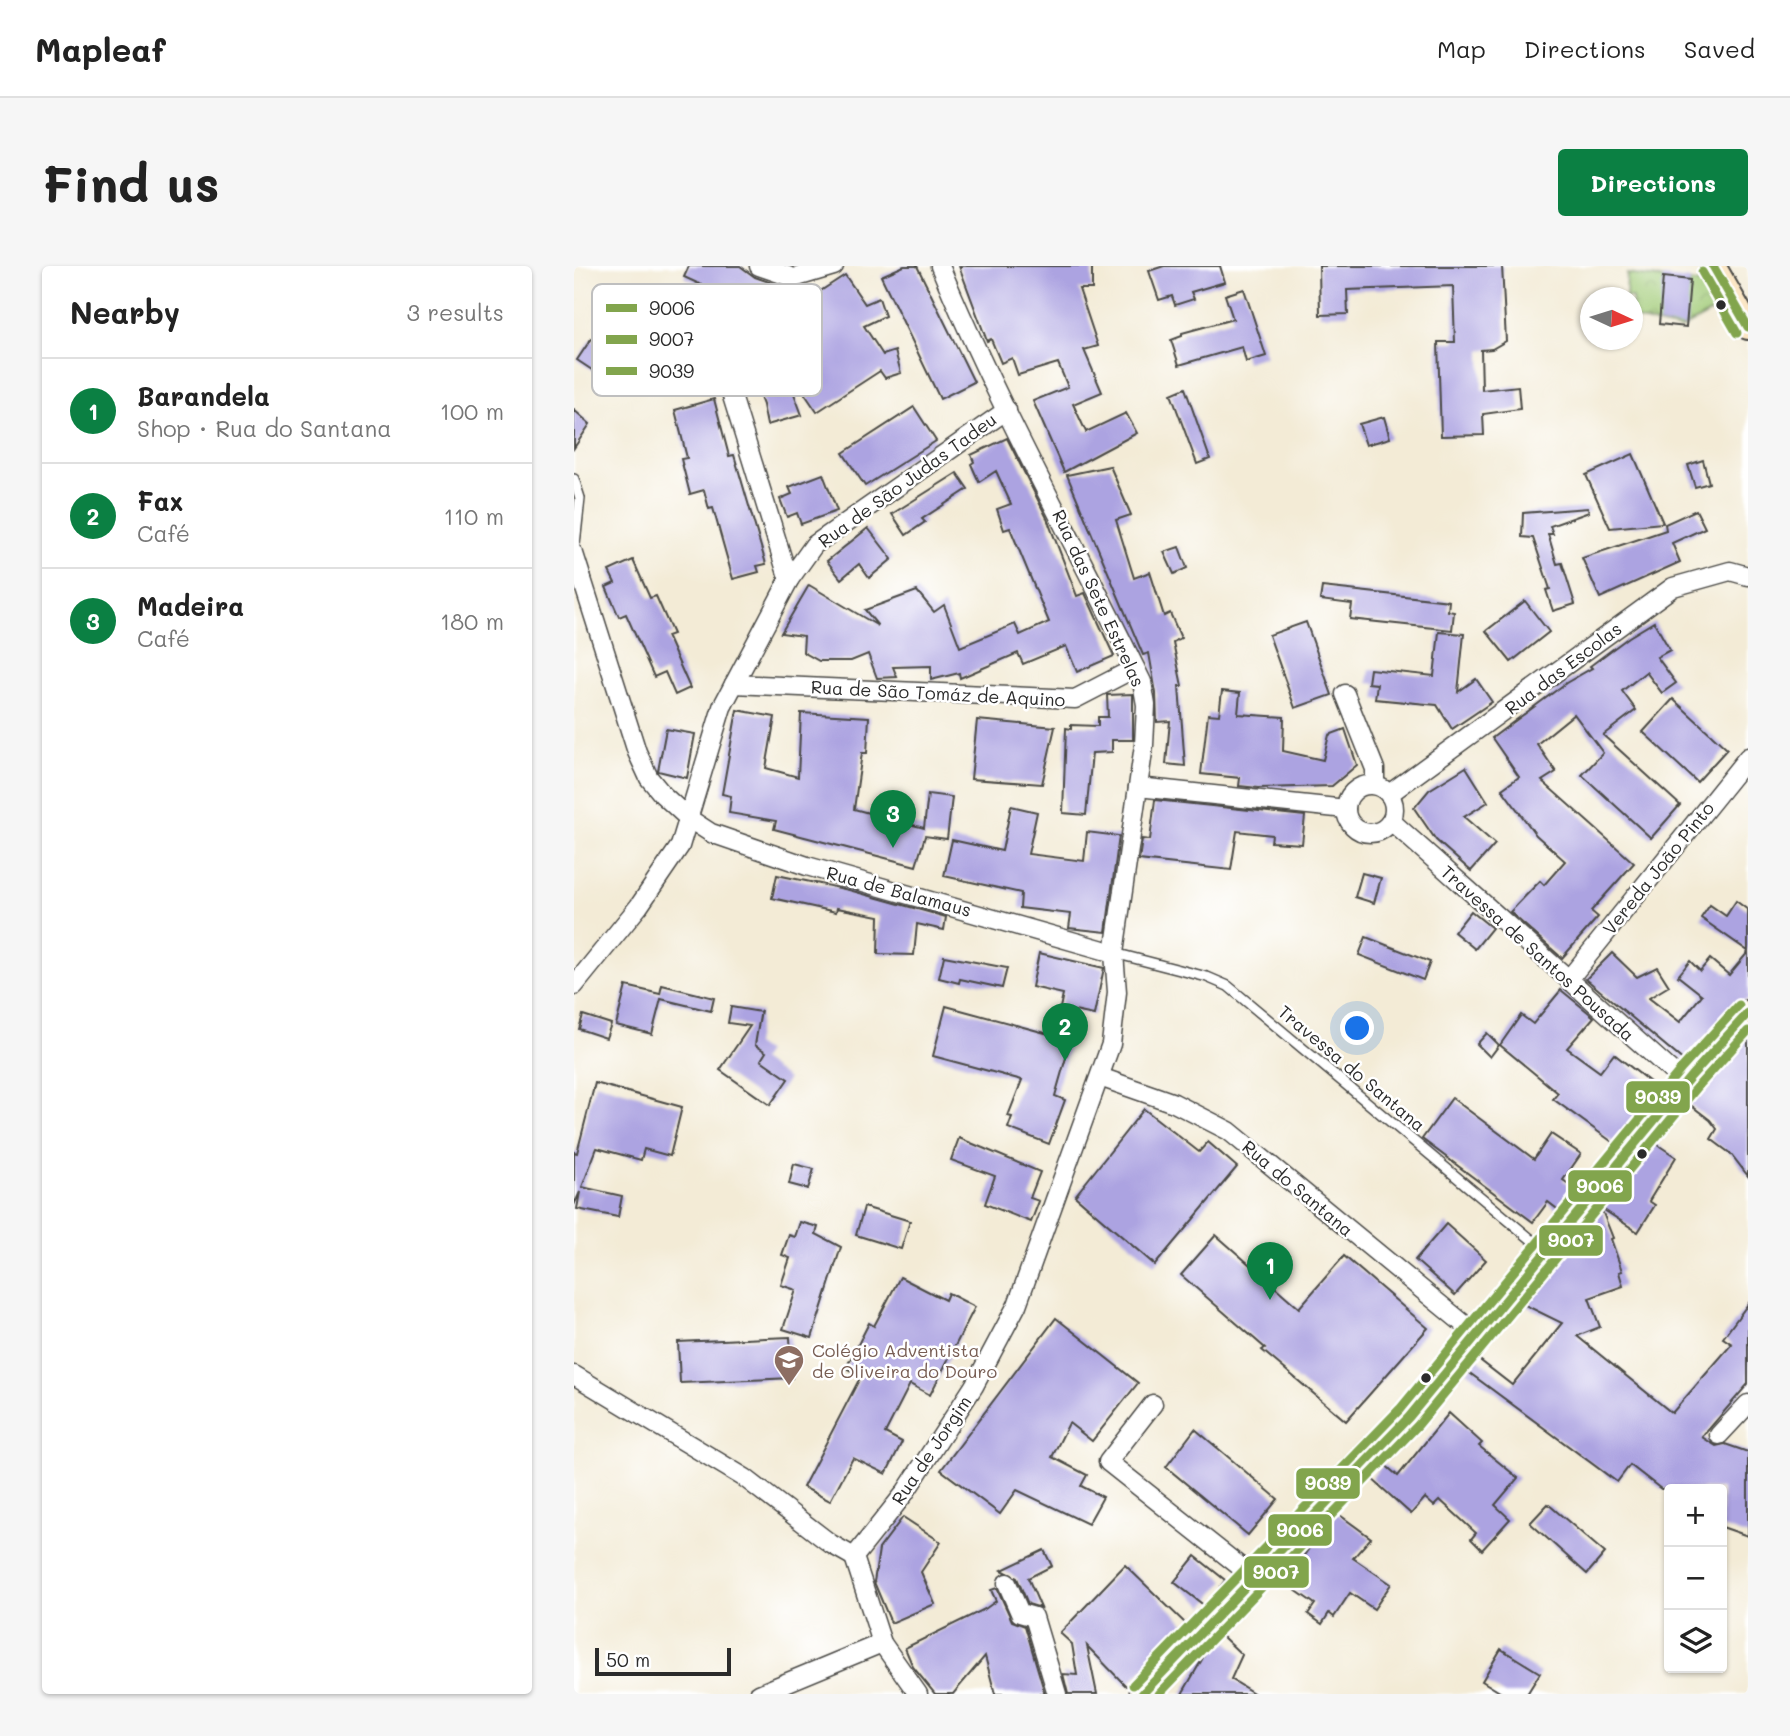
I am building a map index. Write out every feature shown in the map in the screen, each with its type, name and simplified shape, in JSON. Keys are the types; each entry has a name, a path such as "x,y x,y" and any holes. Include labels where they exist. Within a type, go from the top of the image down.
{"street":[{"path":"759,266 794,278 834,266"},
{"name":"Rua das Sete Estrelas","path":"940,266 969,335 1136,668 1146,705 1138,788 1114,953 1117,992 1111,1044 1100,1077"},
{"path":"1713,266 1748,327"},
{"path":"732,396 789,580"},
{"name":"Rua de São Judas Tadeu","path":"574,986 639,906 680,846 722,707 789,580 814,545 1007,410"},
{"name":"Rua de Balamaus","path":"574,554 637,752 649,778 688,818 712,833 807,866 1114,953"},
{"name":"Rua das Escolas","path":"1382,790 1673,587 1730,571 1748,576"},
{"name":"Rua de São Tomáz de Aquino","path":"734,684 1075,699 1136,668"},
{"path":"1345,694 1382,790 1394,807 1391,821 1380,832 1364,833 1351,824 1346,809 1355,791 1382,790"},
{"name":"Vereda João Pinto","path":"1569,979 1748,757"},
{"path":"1138,788 1346,809"},
{"name":"Travessa de Santos Pousada","path":"1391,821 1685,1083"},
{"path":"1142,1694 1252,1576 1409,1417 1685,1083 1748,1013"},
{"name":"Rua do Santana","path":"1100,1077 1174,1103 1229,1130 1476,1334"},
{"name":"Rua de Jorgim","path":"854,1557 904,1494 974,1386 1017,1304 1100,1077"},
{"path":"574,1375 745,1478 831,1544 854,1557 882,1643 918,1694"},
{"path":"1153,1404 1108,1462 1252,1576"},
{"path":"1719,1435 1748,1404"},
{"path":"1007,1583 1020,1613 1034,1617 1057,1694"},
{"path":"759,1694 882,1643"}],"lane":[{"path":"574,479 580,498 574,554"},
{"name":"Travessa do Santana","path":"1114,953 1207,977 1228,986 1546,1252"}],"green space":[{"path":"1627,274 1711,285 1723,306 1681,329 1643,321 1643,287 1626,287"}],"building":[{"path":"689,266 740,266 755,277 772,283 699,284 684,277"},
{"path":"904,266 917,266 974,382 940,399 881,276"},
{"path":"959,266 1092,266 1092,289 1079,289 1098,346 1084,350 1102,392 1073,404 1086,432 1126,413 1137,433 1064,472 1033,401 1068,387 1058,363 1018,375 1012,358 1001,363 991,339 987,341"},
{"path":"1164,266 1220,266 1225,282 1191,292 1194,299 1175,305 1172,296 1159,300 1149,271"},
{"path":"1319,266 1502,266 1506,341 1492,349 1481,350 1482,390 1518,386 1520,409 1483,414 1484,435 1441,436 1438,342 1455,342 1453,286 1347,290 1348,314 1320,315"},
{"path":"845,275 865,304 879,298 885,316 864,326 883,355 895,351 901,373 885,378 880,371 817,412 806,396 822,396 822,290"},
{"path":"1663,277 1690,280 1686,327 1659,324"},
{"path":"1244,289 1266,356 1246,362 1242,347 1179,365 1171,340 1182,336 1182,333 1233,319 1225,295"},
{"path":"591,339 592,340 592,370 577,360"},
{"path":"1185,388 1210,459 1197,464 1171,394"},
{"path":"760,396 795,396 802,415 767,425"},
{"path":"714,399 729,456 734,455 766,564 757,566 759,572 733,579 713,508 709,509 704,490 690,494 681,459 687,458 675,410"},
{"path":"914,407 936,441 865,486 843,453"},
{"path":"574,410 590,424 574,448"},
{"path":"1384,417 1390,438 1366,445 1359,424"},
{"path":"1007,438 1046,516 1077,596 1085,593 1114,656 1077,672 1066,646 1023,664 1018,653 960,678 959,673 931,680 931,666 893,667 897,677 877,678 868,654 851,661 819,661 803,652 804,636 781,633 809,585 878,626 865,610 917,591 934,612 944,605 960,647 1015,624 1020,635 1049,622 1010,528 1004,530 997,509 1011,504 996,471 979,482 971,464 974,462 971,455"},
{"path":"1633,454 1663,523 1610,528 1586,475"},
{"path":"1703,460 1709,483 1695,487 1688,465"},
{"path":"1110,466 1131,515 1116,520 1134,578 1150,572 1164,616 1170,613 1181,638 1173,642 1182,686 1179,686 1185,766 1166,764 1170,721 1157,722 1156,693 1149,653 1143,655 1067,475"},
{"path":"957,473 968,489 922,519 925,522 906,535 892,514"},
{"path":"823,474 837,511 801,524 797,513 787,517 780,499 792,494 789,487"},
{"path":"1588,508 1589,512 1550,526 1553,534 1548,534 1557,564 1562,563 1575,604 1553,611 1546,590 1550,589 1533,538 1522,537 1523,513"},
{"path":"1696,510 1705,528 1672,543 1680,562 1600,598 1582,558 1666,530 1665,524"},
{"path":"868,528 892,559 869,578 859,564 841,579 827,561"},
{"path":"1179,547 1187,568 1174,574 1164,552"},
{"path":"633,560 650,598 656,596 673,634 667,636 690,688 675,695 665,672 654,677 626,614 619,617 606,587 615,583 609,571"},
{"path":"1322,587 1449,601 1448,611 1454,612 1452,630 1350,619 1352,604 1320,600"},
{"path":"1525,601 1549,632 1511,662 1486,631"},
{"path":"1306,622 1332,695 1295,708 1269,635"},
{"path":"1654,622 1670,650 1657,657 1676,683 1662,693 1646,672 1622,691 1636,710 1603,735 1680,805 1651,838 1582,775 1603,753 1574,714 1537,744 1556,772 1542,781 1634,863 1591,911 1598,917 1562,958 1510,912 1540,881 1544,885 1565,861 1536,835 1502,789 1519,777 1492,738 1566,683 1592,668 1590,666 1629,637"},
{"path":"1439,632 1464,634 1458,692 1476,679 1492,702 1452,729 1437,705 1375,699 1377,684 1368,683 1370,669 1434,676"},
{"path":"1222,691 1240,693 1238,714 1284,717 1283,751 1323,760 1329,735 1345,729 1357,765 1332,786 1258,788 1239,786 1240,778 1201,774 1208,714 1219,715"},
{"path":"1133,694 1133,740 1112,740 1112,752 1092,753 1086,815 1063,813 1066,728 1071,729 1071,725 1098,726 1098,717 1108,717 1107,695"},
{"path":"1673,699 1727,749 1697,782 1643,732"},
{"path":"737,710 775,717 766,768 798,777 801,713 869,717 867,753 862,753 854,809 924,828 928,794 952,797 947,839 925,836 916,866 774,829 776,821 729,813 731,796 722,794"},
{"path":"977,720 1055,727 1042,784 971,779"},
{"path":"666,729 695,734 687,778 658,771"},
{"path":"1466,767 1488,802 1464,817 1495,844 1471,871 1436,840 1414,808 1429,790"},
{"path":"1155,800 1305,816 1302,844 1271,842 1272,835 1237,831 1231,870 1139,860 1142,839 1150,840"},
{"path":"1011,806 1037,812 1028,854 1084,861 1087,832 1119,836 1106,932 1069,928 1071,914 1020,908 1021,893 944,876 952,840 1002,851"},
{"path":"1362,873 1381,878 1374,903 1355,897"},
{"path":"777,875 849,890 946,917 944,930 917,924 914,955 878,954 879,916 837,908 836,912 772,898"},
{"path":"1736,901 1748,910 1748,951 1701,918 1710,905 1726,916"},
{"path":"1471,911 1492,928 1475,949 1454,932"},
{"path":"1366,937 1430,962 1423,980 1359,955"},
{"path":"1748,952 1748,999 1737,1003 1684,1061 1586,979 1612,953 1637,977 1657,967 1669,986 1649,998 1680,1022 1702,995 1678,976 1690,961 1700,971 1710,959 1729,975"},
{"path":"1039,953 1104,968 1094,1015 1060,1008 1063,994 1032,987"},
{"path":"944,956 1007,968 1002,988 960,979 959,983 939,978"},
{"path":"662,985 714,998 711,1011 661,999 652,1034 616,1025 626,986 660,994"},
{"path":"1561,990 1594,1017 1567,1048 1600,1072 1614,1054 1660,1090 1615,1144 1553,1099 1558,1093 1500,1045 1521,1015 1533,1024"},
{"path":"946,1006 1071,1040 1055,1096 1065,1100 1049,1144 1008,1128 1012,1117 1008,1116 1022,1080 933,1056"},
{"path":"731,1007 761,1010 755,1045 766,1052 761,1060 788,1079 770,1105 720,1070 750,1026 728,1023"},
{"path":"583,1015 611,1024 606,1038 579,1029"},
{"path":"1487,1033 1499,1045 1490,1057 1477,1044"},
{"path":"1748,1035 1748,1176 1731,1154 1711,1139 1717,1129 1710,1120 1688,1103"},
{"path":"595,1083 682,1107 670,1156 644,1149 641,1160 597,1148 582,1187 622,1196 618,1217 577,1209 580,1192 574,1205 574,1152 577,1153"},
{"path":"1452,1098 1534,1159 1551,1134 1581,1154 1563,1180 1577,1190 1560,1211 1548,1202 1533,1222 1422,1139"},
{"path":"1144,1109 1199,1152 1208,1142 1237,1167 1155,1265 1075,1196"},
{"path":"959,1138 1040,1172 1030,1198 1039,1201 1031,1222 985,1204 995,1176 951,1160"},
{"path":"1655,1143 1676,1157 1649,1201 1655,1205 1638,1232 1601,1208"},
{"path":"794,1164 814,1169 808,1189 789,1184"},
{"path":"864,1207 910,1221 901,1249 856,1235"},
{"path":"1601,1208 1613,1238 1611,1239 1622,1271 1619,1272 1623,1286 1589,1298 1600,1327 1577,1336 1672,1413 1732,1344 1723,1338 1748,1304 1748,1384 1702,1437 1716,1446 1725,1444 1748,1452 1748,1536 1727,1529 1727,1484 1664,1484 1664,1489 1661,1489 1630,1465 1617,1482 1467,1371 1477,1358 1512,1385 1562,1323 1525,1305 1531,1293"},
{"path":"800,1222 818,1227 816,1234 841,1247 812,1338 783,1329 796,1290 781,1285 790,1258 782,1255 789,1235 795,1237"},
{"path":"1446,1224 1486,1260 1455,1295 1415,1260"},
{"path":"1216,1235 1299,1308 1344,1256 1428,1328 1346,1421 1262,1350 1265,1348 1181,1275"},
{"path":"900,1277 945,1300 948,1293 975,1307 930,1395 910,1384 885,1433 902,1442 886,1474 853,1458 830,1501 803,1487 861,1376 846,1368 869,1323 874,1326"},
{"path":"1056,1318 1138,1383 1092,1441 1069,1423 1052,1457 1087,1475 1081,1486 1103,1497 1088,1524 1017,1490 1000,1514 941,1470"},
{"path":"790,1337 792,1378 680,1383 678,1342"},
{"path":"1449,1413 1482,1443 1479,1446 1518,1478 1495,1505 1510,1519 1482,1550 1471,1539 1476,1533 1440,1500 1434,1506 1425,1498 1411,1514 1371,1478 1384,1464 1398,1476"},
{"path":"1195,1429 1278,1499 1248,1535 1166,1467"},
{"path":"1548,1504 1605,1553 1587,1574 1530,1523"},
{"path":"1337,1513 1371,1538 1353,1558 1391,1584 1374,1609 1350,1593 1334,1617 1329,1613 1322,1624 1308,1614 1315,1604 1285,1583 1323,1528"},
{"path":"903,1517 941,1542 921,1572 935,1604 891,1623 874,1582 879,1549"},
{"path":"1044,1550 1052,1566 1028,1578 1041,1608 1028,1604 1017,1578 1002,1570"},
{"path":"1195,1556 1225,1580 1205,1606 1174,1582"},
{"path":"1125,1565 1187,1625 1126,1686 1087,1646 1097,1694 1068,1694 1063,1674 1077,1675 1072,1644 1060,1633"},
{"path":"997,1588 1012,1621 1025,1626 1045,1694 995,1694 985,1656 953,1694 935,1694 913,1667 905,1648 985,1609 996,1601 991,1590"},
{"path":"1220,1634 1242,1655 1231,1679 1255,1694 1182,1694 1211,1644"},
{"path":"1501,1649 1540,1673 1527,1694 1503,1694 1482,1681"}],"transit line":[{"name":"9006","path":"1713,266 1748,327"},
{"name":"9007","path":"1702,272 1737,333"},
{"name":"9039","path":"1133,1685 1400,1409 1682,1068 1739,1005"},
{"name":"9006","path":"1142,1694 1409,1417 1691,1076 1748,1013"},
{"name":"9007","path":"1159,1694 1418,1425 1700,1084 1748,1031"}],"place":[{"name":"Madeira","path":"893,848"},
{"name":"Fax","path":"1065,1061"},
{"name":"Barandela","path":"1270,1300"},
{"name":"Colégio Adventista de Oliveira do Douro","path":"789,1387"}]}
